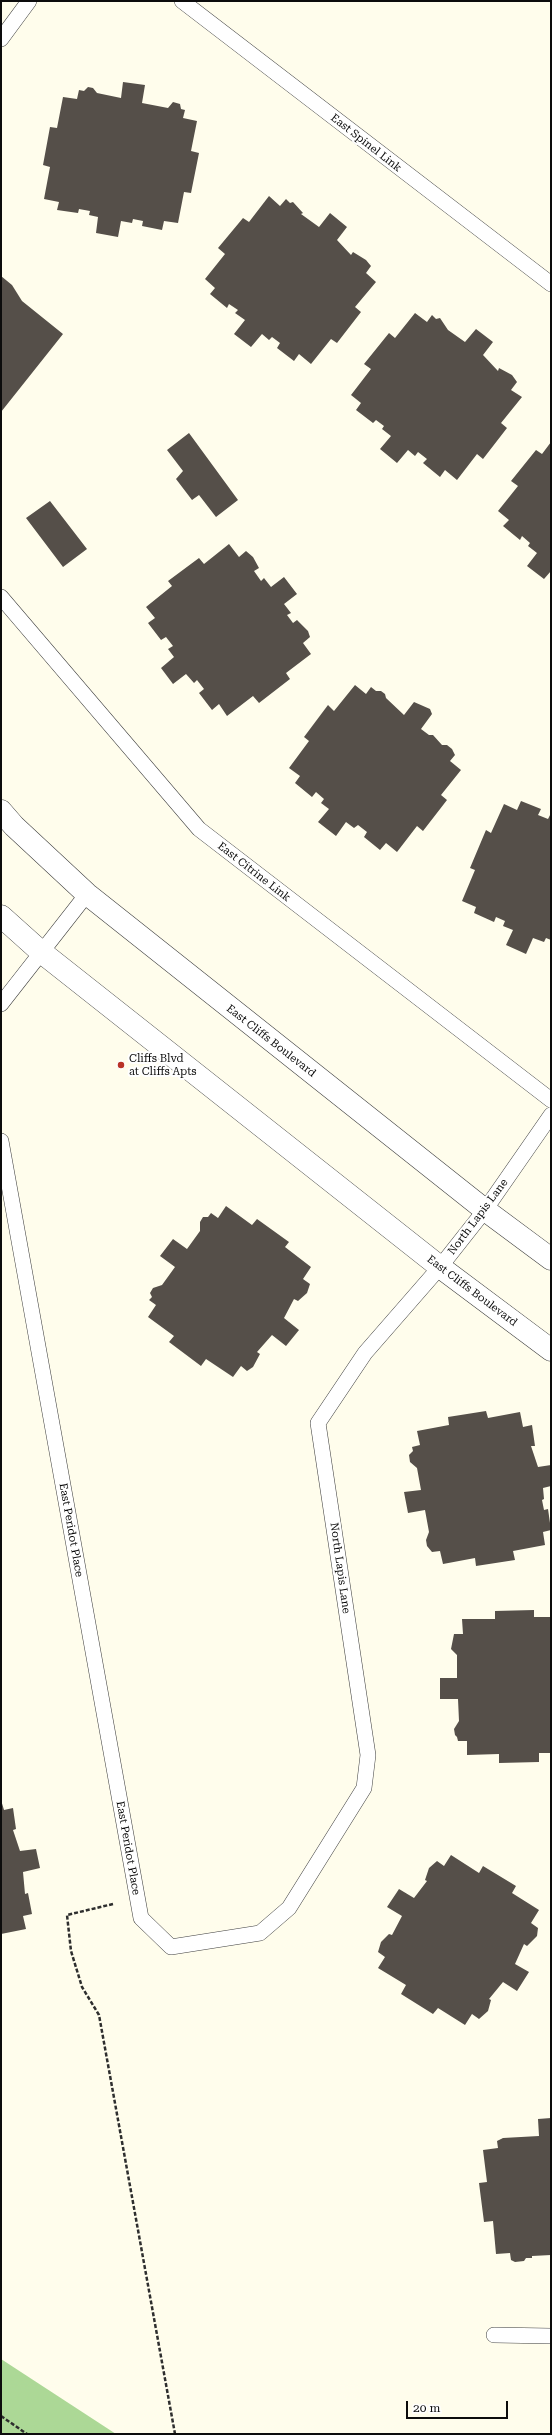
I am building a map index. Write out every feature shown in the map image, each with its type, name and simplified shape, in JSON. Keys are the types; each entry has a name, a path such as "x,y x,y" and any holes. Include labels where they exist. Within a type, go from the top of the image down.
{"street":[{"name":"East Cliffs Boulevard","path":"1,811 14,826 87,894 485,1210 551,1259"},
{"name":"East Cliffs Boulevard","path":"1,916 40,952 440,1267 551,1350"}],"lane":[{"path":"1,39 29,1"},
{"name":"East Spinel Link","path":"182,1 551,284"},
{"name":"East Citrine Link","path":"1,597 198,829 551,1100"},
{"path":"1,1004 40,952 87,894"},
{"name":"North Lapis Lane","path":"141,1918 170,1947 260,1933 289,1908 364,1788 368,1755 318,1423 365,1353 440,1267 485,1210 551,1115"},
{"name":"East Peridot Place","path":"1,1141 141,1918"},
{"path":"494,2335 551,2336"}],"path":[{"path":"137,1899 67,1915 71,1951 80,1980 99,2015 175,2434"},
{"path":"1,2416 27,2434"}],"green space":[{"path":"1,2359 116,2434 1,2434"}],"building":[{"path":"123,82 145,85 142,103 168,108 173,102 180,104 181,109 185,110 183,118 197,121 191,151 199,153 191,193 184,192 178,223 164,221 162,230 142,226 143,221 133,219 132,223 121,221 118,237 96,233 98,217 89,215 90,211 79,209 78,213 57,210 59,202 44,199 50,167 43,165 50,127 57,128 63,97 77,99 79,90 84,91 88,87 93,88 97,93 121,98"},
{"path":"269,196 280,206 286,199 290,203 293,202 303,213 301,214 319,227 330,213 347,227 337,240 351,255 353,252 366,260 371,266 366,273 376,282 355,307 361,312 337,343 331,339 311,364 299,354 294,361 277,348 280,343 272,337 269,340 262,334 251,347 234,334 245,320 235,313 238,310 229,304 227,308 210,294 215,288 205,279 225,254 218,248 243,218 249,222"},
{"path":"1,276 12,285 22,301 63,334 1,412"},
{"path":"415,313 427,322 432,315 436,319 440,318 448,330 465,342 476,329 493,342 483,355 498,371 499,368 512,375 517,382 511,390 522,397 501,423 507,428 483,459 477,454 457,480 445,470 440,477 423,463 427,459 418,452 415,456 408,450 397,463 380,449 391,436 382,429 384,426 376,420 373,423 356,410 361,403 351,395 371,369 364,364 389,333 395,338"},
{"path":"189,433 238,500 216,517 199,495 192,500 176,479 183,471 167,450"},
{"path":"551,442 551,571 544,579 527,566 537,553 528,546 530,543 522,536 520,540 503,526 509,520 498,511 518,486 511,481 536,450 542,454"},
{"path":"50,501 87,549 63,567 26,518"},
{"path":"229,544 239,557 246,551 253,557 259,568 254,571 261,581 264,578 271,587 284,577 297,594 284,604 291,613 287,615 293,623 297,620 308,631 310,637 303,643 311,654 286,673 290,679 259,703 253,696 227,716 219,704 212,710 199,693 204,689 197,680 194,683 186,674 173,684 161,668 174,657 168,649 173,646 166,637 161,640 148,623 155,618 146,607 172,586 168,581 199,558 204,564"},
{"path":"355,685 366,694 371,687 376,691 381,691 385,694 386,698 404,715 414,702 430,709 432,714 421,729 429,735 433,735 442,745 447,745 452,749 455,755 450,761 461,770 441,795 447,800 423,831 417,826 397,852 386,843 380,850 364,837 367,832 358,825 354,828 346,822 336,836 318,822 329,809 321,803 324,799 316,792 312,797 295,783 300,776 289,768 309,741 304,737 328,705 334,711"},
{"path":"521,801 541,809 538,815 548,819 551,813 551,940 546,938 544,942 533,938 526,954 506,945 513,930 503,926 505,921 496,917 494,922 474,913 476,907 462,901 475,870 470,868 486,830 491,833 504,804 517,810"},
{"path":"226,1206 252,1225 257,1219 289,1242 285,1247 311,1267 303,1279 310,1284 307,1293 298,1301 294,1299 284,1318 299,1330 286,1346 272,1335 257,1352 260,1354 253,1367 247,1371 241,1366 233,1377 206,1359 201,1366 169,1342 174,1336 148,1317 156,1305 149,1300 152,1297 150,1293 153,1288 162,1285 175,1267 160,1256 173,1239 187,1249 200,1231 200,1222 203,1217 208,1217 211,1213 218,1218"},
{"path":"486,1411 488,1418 520,1412 523,1427 532,1425 535,1446 531,1446 538,1467 551,1465 551,1486 543,1488 544,1499 542,1500 544,1510 548,1509 551,1530 543,1532 545,1545 513,1551 515,1560 476,1566 475,1558 443,1564 440,1551 432,1552 427,1546 426,1540 429,1532 425,1510 408,1513 404,1492 421,1490 417,1468 410,1462 409,1455 413,1451 412,1447 420,1445 417,1431 449,1425 448,1417"},
{"path":"534,1610 534,1617 551,1617 551,1753 539,1753 539,1762 499,1763 499,1754 467,1755 467,1741 458,1741 454,1729 459,1721 458,1699 440,1699 440,1678 457,1678 457,1655 451,1649 454,1634 463,1634 462,1619 495,1619 495,1611"},
{"path":"1,1800 4,1810 13,1808 16,1829 13,1830 20,1851 36,1849 40,1868 23,1872 25,1894 28,1893 32,1914 23,1916 26,1929 1,1934"},
{"path":"451,1855 479,1873 483,1866 516,1886 512,1893 539,1910 531,1923 538,1928 537,1936 527,1946 524,1944 515,1964 529,1972 517,1991 503,1982 489,1999 491,2000 488,2011 479,2019 472,2014 465,2025 438,2008 433,2014 401,1994 406,1985 378,1968 385,1957 378,1952 381,1942 389,1934 392,1935 402,1916 387,1907 399,1889 414,1898 427,1881 425,1880 429,1868 437,1861 444,1866"},
{"path":"551,2118 551,2255 532,2256 532,2258 526,2258 524,2261 515,2262 511,2260 510,2253 496,2254 493,2221 484,2222 479,2183 487,2182 483,2150 498,2148 497,2141 503,2138 539,2136 538,2119"}],"place":[{"name":"Cliffs Blvd at Cliffs Apts","path":"121,1065"}]}
